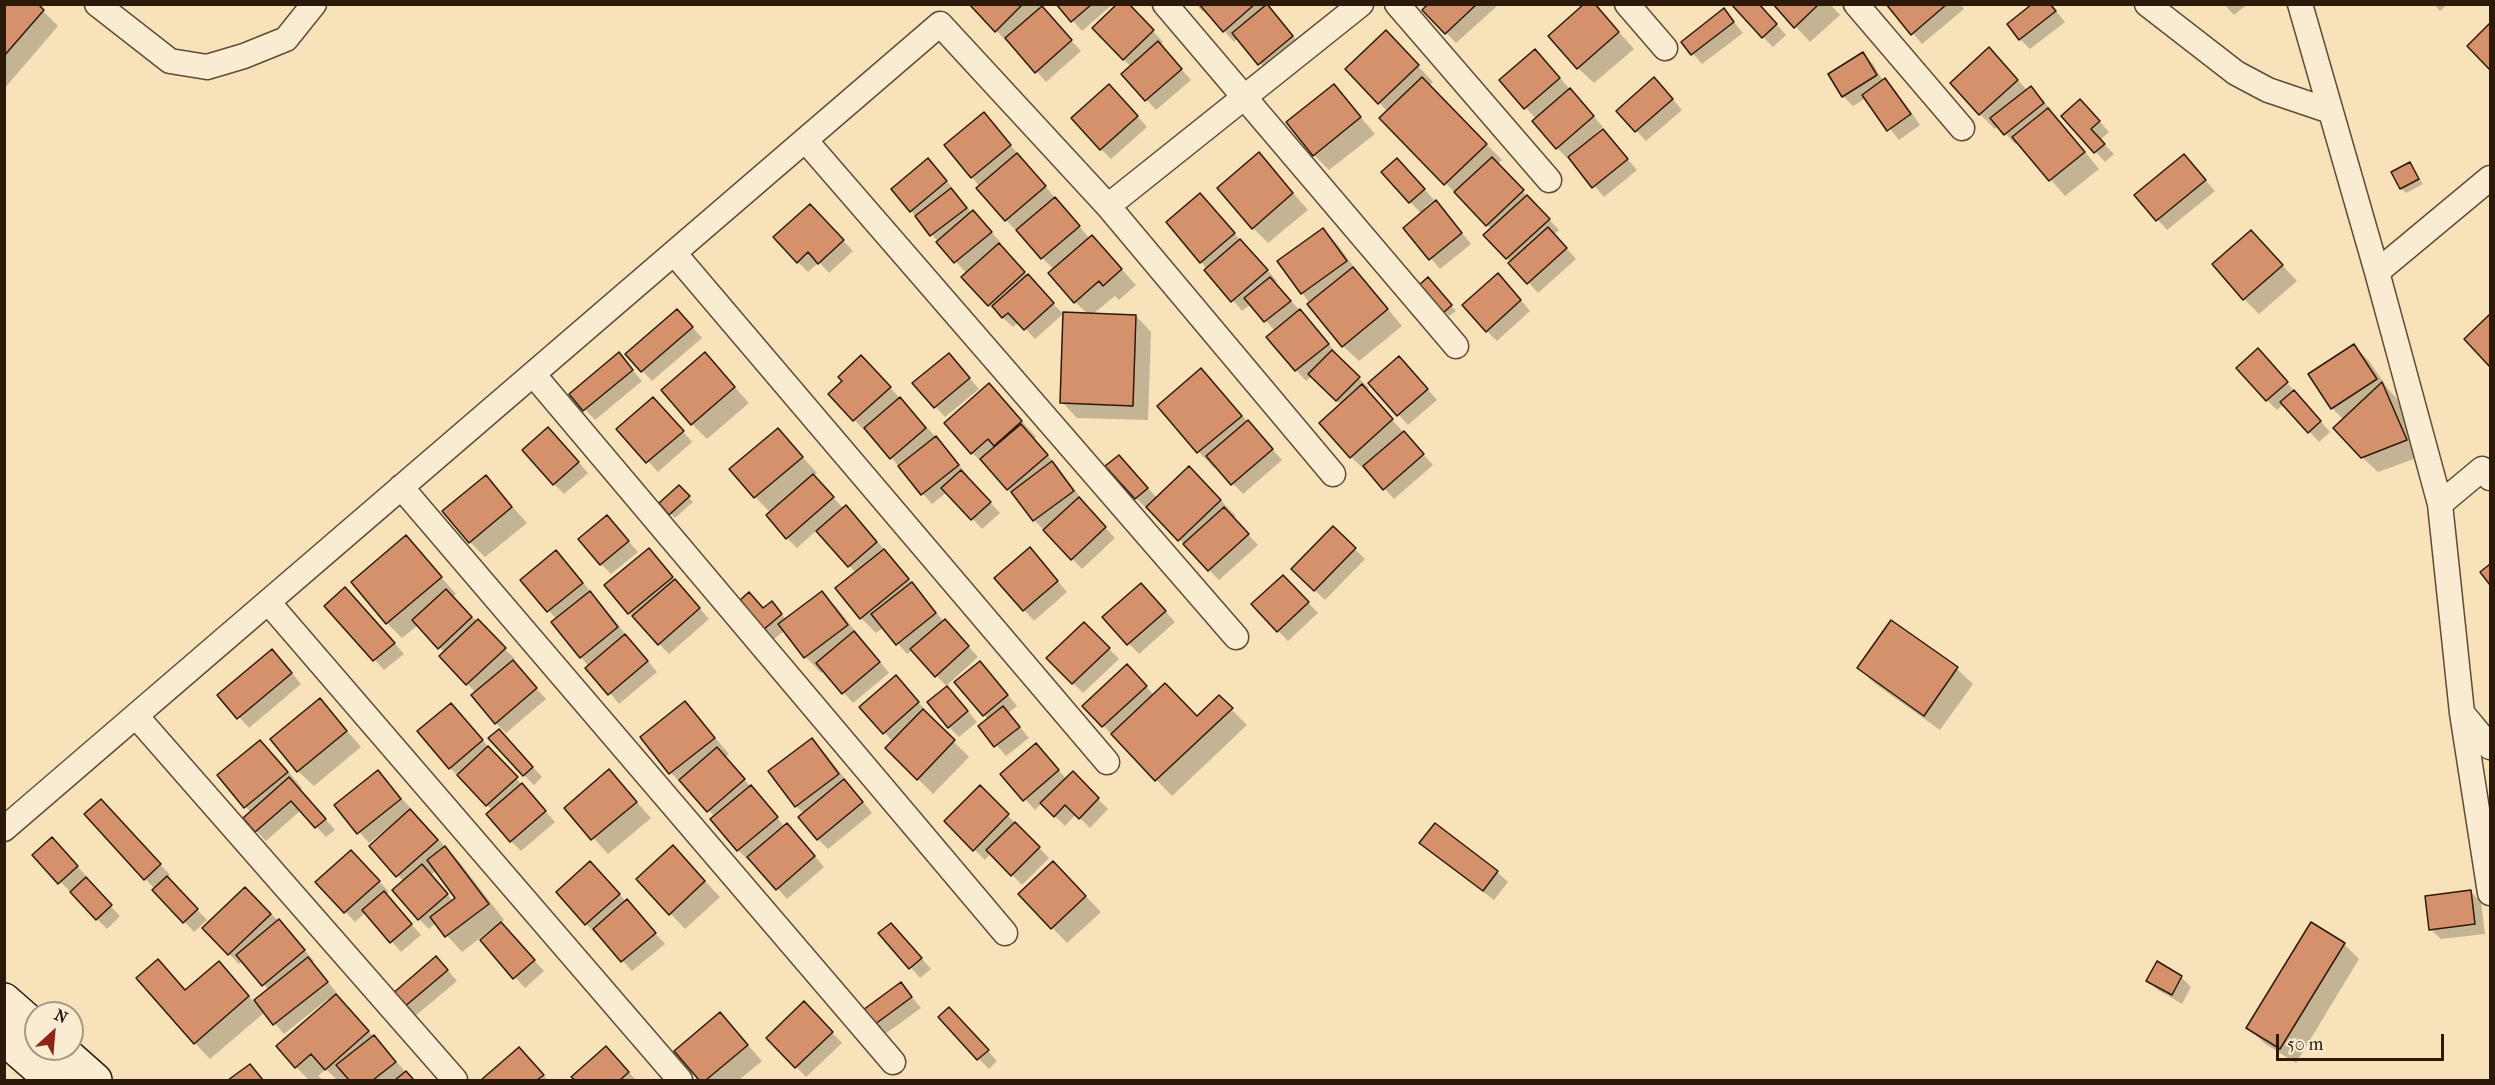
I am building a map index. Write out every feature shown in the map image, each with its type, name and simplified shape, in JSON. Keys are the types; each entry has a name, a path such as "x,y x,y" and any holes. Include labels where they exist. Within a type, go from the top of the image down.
{"main road":[{"path":"4,1000 24,1018"},
{"path":"4,1038 52,1080"},
{"path":"74,1061 95,1080"}],"street":[{"path":"97,4 170,62 207,67 244,56 286,39 314,4"},
{"path":"1165,4 1456,346"},
{"path":"1108,206 1361,4"},
{"path":"1397,4 1549,180"},
{"path":"1627,4 1665,48"},
{"path":"1856,4 1962,128"},
{"path":"2146,4 2236,73 2268,90 2330,111"},
{"path":"2300,4 2377,272 2440,504 2462,713 2490,893"},
{"path":"4,828 940,24 1108,206 1333,474"},
{"path":"806,140 1236,637"},
{"path":"2377,272 2490,178"},
{"path":"674,253 1107,762"},
{"path":"533,374 1005,933"},
{"path":"2440,504 2482,469 2490,478"},
{"path":"401,487 893,1062"},
{"path":"268,602 680,1080"},
{"path":"2462,713 2490,747"},
{"path":"136,716 455,1080"}],"building":[{"path":"4,4 38,4 44,10 4,56"},
{"path":"969,4 1023,4 995,32"},
{"path":"1056,4 1092,4 1071,22"},
{"path":"1117,4 1129,4 1154,30 1123,60 1092,28"},
{"path":"1199,4 1255,4 1223,32"},
{"path":"1267,4 1293,36 1258,65 1232,33"},
{"path":"1428,4 1477,4 1445,34 1422,10"},
{"path":"1584,4 1595,4 1619,32 1577,69 1548,36"},
{"path":"1731,4 1759,4 1777,24 1762,38"},
{"path":"1773,4 1819,4 1794,28"},
{"path":"1886,4 1947,4 1911,35"},
{"path":"2032,4 2050,4 2056,11 2019,40 2007,24"},
{"path":"1042,6 1072,40 1035,73 1005,38"},
{"path":"1724,8 1734,22 1691,55 1681,42"},
{"path":"2490,23 2490,70 2467,46"},
{"path":"1386,30 1419,65 1378,104 1345,69"},
{"path":"1158,41 1182,69 1145,101 1121,74"},
{"path":"1989,47 2018,80 1979,115 1950,83"},
{"path":"1535,49 1560,78 1524,109 1499,80"},
{"path":"1863,52 1877,75 1842,97 1828,74"},
{"path":"1422,77 1487,144 1444,185 1379,118"},
{"path":"1654,77 1673,99 1635,132 1616,111"},
{"path":"1885,78 1911,114 1887,131 1862,95"},
{"path":"1109,84 1138,116 1100,150 1071,118"},
{"path":"1334,84 1361,117 1313,156 1286,122"},
{"path":"2031,86 2044,103 2004,135 1990,118"},
{"path":"1570,88 1594,116 1556,149 1532,121"},
{"path":"2080,99 2100,121 2091,129 2105,144 2094,153 2061,116"},
{"path":"2048,108 2085,152 2049,181 2012,137"},
{"path":"984,112 1011,145 971,178 944,145"},
{"path":"1603,129 1628,159 1592,188 1568,157"},
{"path":"1259,152 1293,193 1252,229 1217,188"},
{"path":"1017,153 1046,186 1005,221 976,188"},
{"path":"2184,154 2206,180 2156,221 2134,195"},
{"path":"1492,157 1524,190 1486,226 1454,192"},
{"path":"928,158 947,181 910,212 891,189"},
{"path":"1397,158 1425,189 1409,203 1381,172"},
{"path":"2410,162 2419,179 2400,189 2391,172"},
{"path":"951,188 967,208 930,236 915,216"},
{"path":"1200,193 1235,233 1200,263 1166,222"},
{"path":"1527,195 1550,219 1506,259 1483,235"},
{"path":"1055,197 1080,226 1041,259 1016,230"},
{"path":"1436,200 1462,233 1429,260 1403,228"},
{"path":"810,204 844,240 818,264 808,252 797,263 773,237"},
{"path":"973,210 992,232 954,263 936,242"},
{"path":"1548,227 1567,248 1527,284 1508,263"},
{"path":"1323,228 1347,261 1301,294 1277,261"},
{"path":"2251,230 2283,265 2243,300 2212,264"},
{"path":"1092,235 1122,269 1103,286 1099,281 1074,303 1048,273"},
{"path":"1240,239 1268,270 1231,302 1204,270"},
{"path":"999,243 1025,272 988,306 961,277"},
{"path":"1353,267 1388,309 1342,347 1307,304"},
{"path":"1498,273 1521,300 1486,332 1462,305"},
{"path":"1028,274 1054,303 1024,330 1008,313 1002,318 992,306"},
{"path":"1270,277 1291,301 1264,322 1244,298"},
{"path":"1428,277 1452,305 1443,313 1419,285"},
{"path":"677,309 693,327 641,372 625,354"},
{"path":"1300,309 1329,344 1295,371 1266,337"},
{"path":"1063,312 1136,315 1133,406 1060,403"},
{"path":"2490,314 2490,367 2464,339"},
{"path":"2354,344 2377,379 2331,409 2308,374"},
{"path":"2258,348 2288,382 2266,401 2236,368"},
{"path":"1332,350 1360,377 1336,401 1308,374"},
{"path":"619,352 633,370 583,411 569,394"},
{"path":"705,352 735,387 691,425 661,390"},
{"path":"949,353 970,378 934,408 912,383"},
{"path":"861,355 891,387 853,421 828,394 842,381 838,377"},
{"path":"1399,356 1428,389 1397,416 1368,383"},
{"path":"1201,368 1242,416 1197,453 1157,406"},
{"path":"2382,382 2407,440 2361,458 2333,428"},
{"path":"989,383 1022,421 994,446 988,439 971,454 944,423"},
{"path":"1362,384 1393,419 1350,458 1319,423"},
{"path":"2294,390 2321,421 2308,433 2280,402"},
{"path":"653,397 684,431 646,463 616,429"},
{"path":"900,397 926,428 890,459 864,428"},
{"path":"1248,420 1273,449 1231,485 1206,456"},
{"path":"1021,424 1048,455 1007,490 980,459"},
{"path":"548,427 579,462 553,485 522,450"},
{"path":"778,428 803,457 754,498 729,469"},
{"path":"1404,431 1424,454 1383,490 1363,466"},
{"path":"936,436 959,465 921,495 898,466"},
{"path":"1119,455 1148,488 1135,499 1105,466"},
{"path":"1052,461 1074,491 1033,521 1011,492"},
{"path":"1189,466 1221,500 1178,541 1146,507"},
{"path":"961,470 991,502 971,520 941,488"},
{"path":"813,474 834,497 786,539 766,515"},
{"path":"486,475 512,507 469,543 442,511"},
{"path":"679,485 690,496 669,515 659,503"},
{"path":"1079,497 1106,527 1071,560 1043,530"},
{"path":"846,505 877,542 848,567 816,531"},
{"path":"1224,507 1249,534 1208,571 1183,544"},
{"path":"607,515 629,541 600,565 578,539"},
{"path":"1333,526 1356,548 1314,591 1291,569"},
{"path":"406,535 442,577 386,624 351,582"},
{"path":"1030,547 1058,581 1023,611 994,578"},
{"path":"649,548 673,577 628,614 604,585"},
{"path":"884,549 909,579 860,619 835,588"},
{"path":"556,550 583,583 547,612 520,580"},
{"path":"2490,564 2490,585 2480,572"},
{"path":"1283,575 1309,602 1277,632 1251,604"},
{"path":"675,579 700,608 658,645 632,616"},
{"path":"912,582 936,613 896,645 871,614"},
{"path":"1141,583 1166,611 1127,645 1102,617"},
{"path":"345,587 395,643 373,661 324,606"},
{"path":"446,589 472,617 438,649 412,620"},
{"path":"590,591 618,627 580,658 551,622"},
{"path":"822,591 848,625 804,658 778,624"},
{"path":"749,592 763,608 772,601 782,614 763,630 739,601"},
{"path":"478,619 506,648 466,685 439,656"},
{"path":"945,619 969,646 935,677 910,649"},
{"path":"1891,620 1958,667 1924,716 1857,668"},
{"path":"1084,622 1110,648 1072,684 1046,658"},
{"path":"854,631 880,662 842,694 816,663"},
{"path":"625,634 648,661 608,695 585,668"},
{"path":"272,649 292,673 237,719 217,695"},
{"path":"513,660 537,688 495,724 471,695"},
{"path":"980,661 1008,695 983,716 954,682"},
{"path":"1127,664 1147,686 1102,727 1082,706"},
{"path":"896,675 919,702 883,734 859,707"},
{"path":"1165,683 1197,716 1219,695 1233,708 1155,781 1111,734"},
{"path":"947,686 968,711 948,728 927,702"},
{"path":"320,698 347,731 297,772 270,739"},
{"path":"685,701 715,738 669,774 640,737"},
{"path":"451,703 483,740 449,769 417,731"},
{"path":"1003,706 1020,727 994,747 978,726"},
{"path":"923,709 955,740 917,780 885,748"},
{"path":"499,729 533,767 523,776 488,738"},
{"path":"812,738 839,774 795,807 768,771"},
{"path":"260,740 288,772 244,808 217,775"},
{"path":"1036,743 1059,770 1023,801 1000,774"},
{"path":"488,746 518,777 486,806 457,775"},
{"path":"717,747 745,779 707,812 679,780"},
{"path":"609,769 637,802 591,840 564,808"},
{"path":"378,770 401,799 357,834 334,805"},
{"path":"1073,771 1099,798 1079,819 1065,805 1054,817 1040,803"},
{"path":"289,777 326,819 315,828 291,801 255,832 243,818"},
{"path":"844,779 863,802 817,840 798,817"},
{"path":"522,783 546,811 510,842 486,814"},
{"path":"751,785 778,817 737,851 710,819"},
{"path":"980,785 1009,814 973,851 944,821"},
{"path":"101,799 161,864 144,880 84,814"},
{"path":"410,809 438,840 396,877 369,846"},
{"path":"1015,822 1040,847 1011,876 986,850"},
{"path":"787,823 815,856 776,890 747,857"},
{"path":"1435,823 1498,871 1483,891 1419,843"},
{"path":"52,837 78,866 58,884 32,855"},
{"path":"673,845 705,881 669,915 636,879"},
{"path":"445,846 489,904 445,937 430,917 455,898 427,860"},
{"path":"351,850 380,881 344,913 315,882"},
{"path":"590,861 620,894 585,925 556,892"},
{"path":"1053,861 1086,896 1051,929 1018,894"},
{"path":"422,864 448,894 418,920 392,890"},
{"path":"167,876 198,909 183,923 152,890"},
{"path":"86,877 112,905 96,920 70,892"},
{"path":"245,887 271,914 228,955 202,928"},
{"path":"2471,890 2475,924 2429,930 2425,896"},
{"path":"384,891 412,924 390,943 362,910"},
{"path":"627,899 656,933 621,962 593,929"},
{"path":"279,919 305,950 262,986 236,955"},
{"path":"501,922 535,960 513,979 480,940"},
{"path":"2311,922 2345,943 2280,1049 2246,1028"},
{"path":"891,923 922,958 909,969 878,933"},
{"path":"436,956 448,970 403,1008 391,995"},
{"path":"308,957 328,982 273,1025 254,1000"},
{"path":"158,959 185,990 219,961 249,996 194,1044 136,978"},
{"path":"2157,961 2182,976 2172,995 2146,981"},
{"path":"901,982 912,997 874,1025 863,1010"},
{"path":"336,994 369,1031 325,1070 311,1054 295,1068 276,1046"},
{"path":"804,1001 833,1032 795,1068 766,1038"},
{"path":"949,1007 989,1050 977,1060 938,1017"},
{"path":"720,1012 748,1045 706,1080 699,1080 674,1051"},
{"path":"374,1035 396,1062 373,1080 349,1080 336,1065"},
{"path":"606,1046 629,1072 620,1080 575,1080 571,1077"},
{"path":"519,1047 544,1075 537,1080 481,1080"},
{"path":"250,1064 263,1080 228,1080"},
{"path":"406,1071 414,1080 395,1080"}]}
